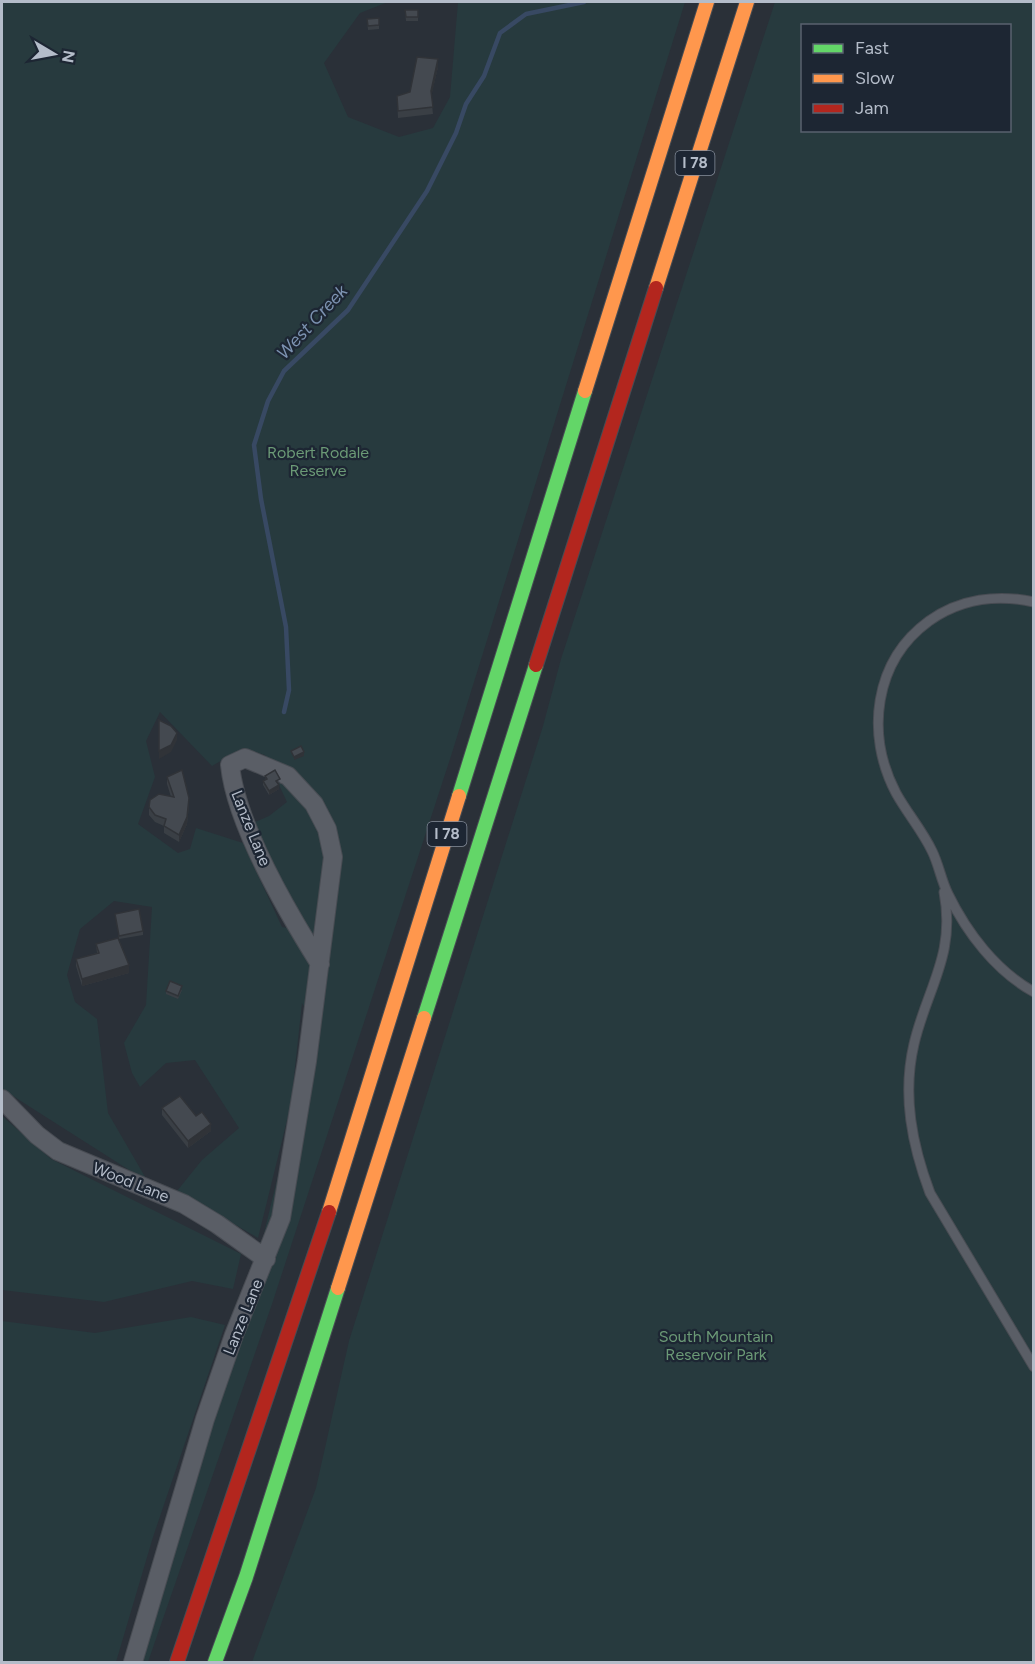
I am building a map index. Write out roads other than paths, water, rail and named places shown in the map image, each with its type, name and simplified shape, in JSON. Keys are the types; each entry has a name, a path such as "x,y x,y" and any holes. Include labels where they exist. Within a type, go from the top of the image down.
{"highway":[{"name":"I 78","path":"177,1662 322,1233 707,2"},
{"name":"I 78","path":"215,1662 246,1577 747,2"}],"street":[{"name":"Lanze Lane","path":"133,1662 205,1419 234,1335 281,1218 297,1133 320,964 333,857 327,829 314,804 288,776 245,758 237,760 230,765 238,805 294,924 320,964"},
{"name":"Wood Lane","path":"2,1099 37,1135 58,1151 184,1204 266,1259"}],"lane":[{"path":"1034,602 998,598 977,600 937,615 905,644 884,681 878,718 881,752 897,794 920,828 934,855 941,878 959,915 998,965 1034,993"},
{"path":"941,878 947,927 944,957 914,1045 909,1076 912,1132 919,1163 930,1193 1034,1367"}],"waterway":[{"name":"West Creek","path":"284,712 289,690 286,627 261,499 254,445 268,401 284,371 348,310 427,191 456,133 466,104 484,76 500,33 526,14 584,2"}],"park label":[{"name":"Robert Rodale Reserve","path":"318,461"},
{"name":"South Mountain Reservoir Park","path":"716,1345"}]}
